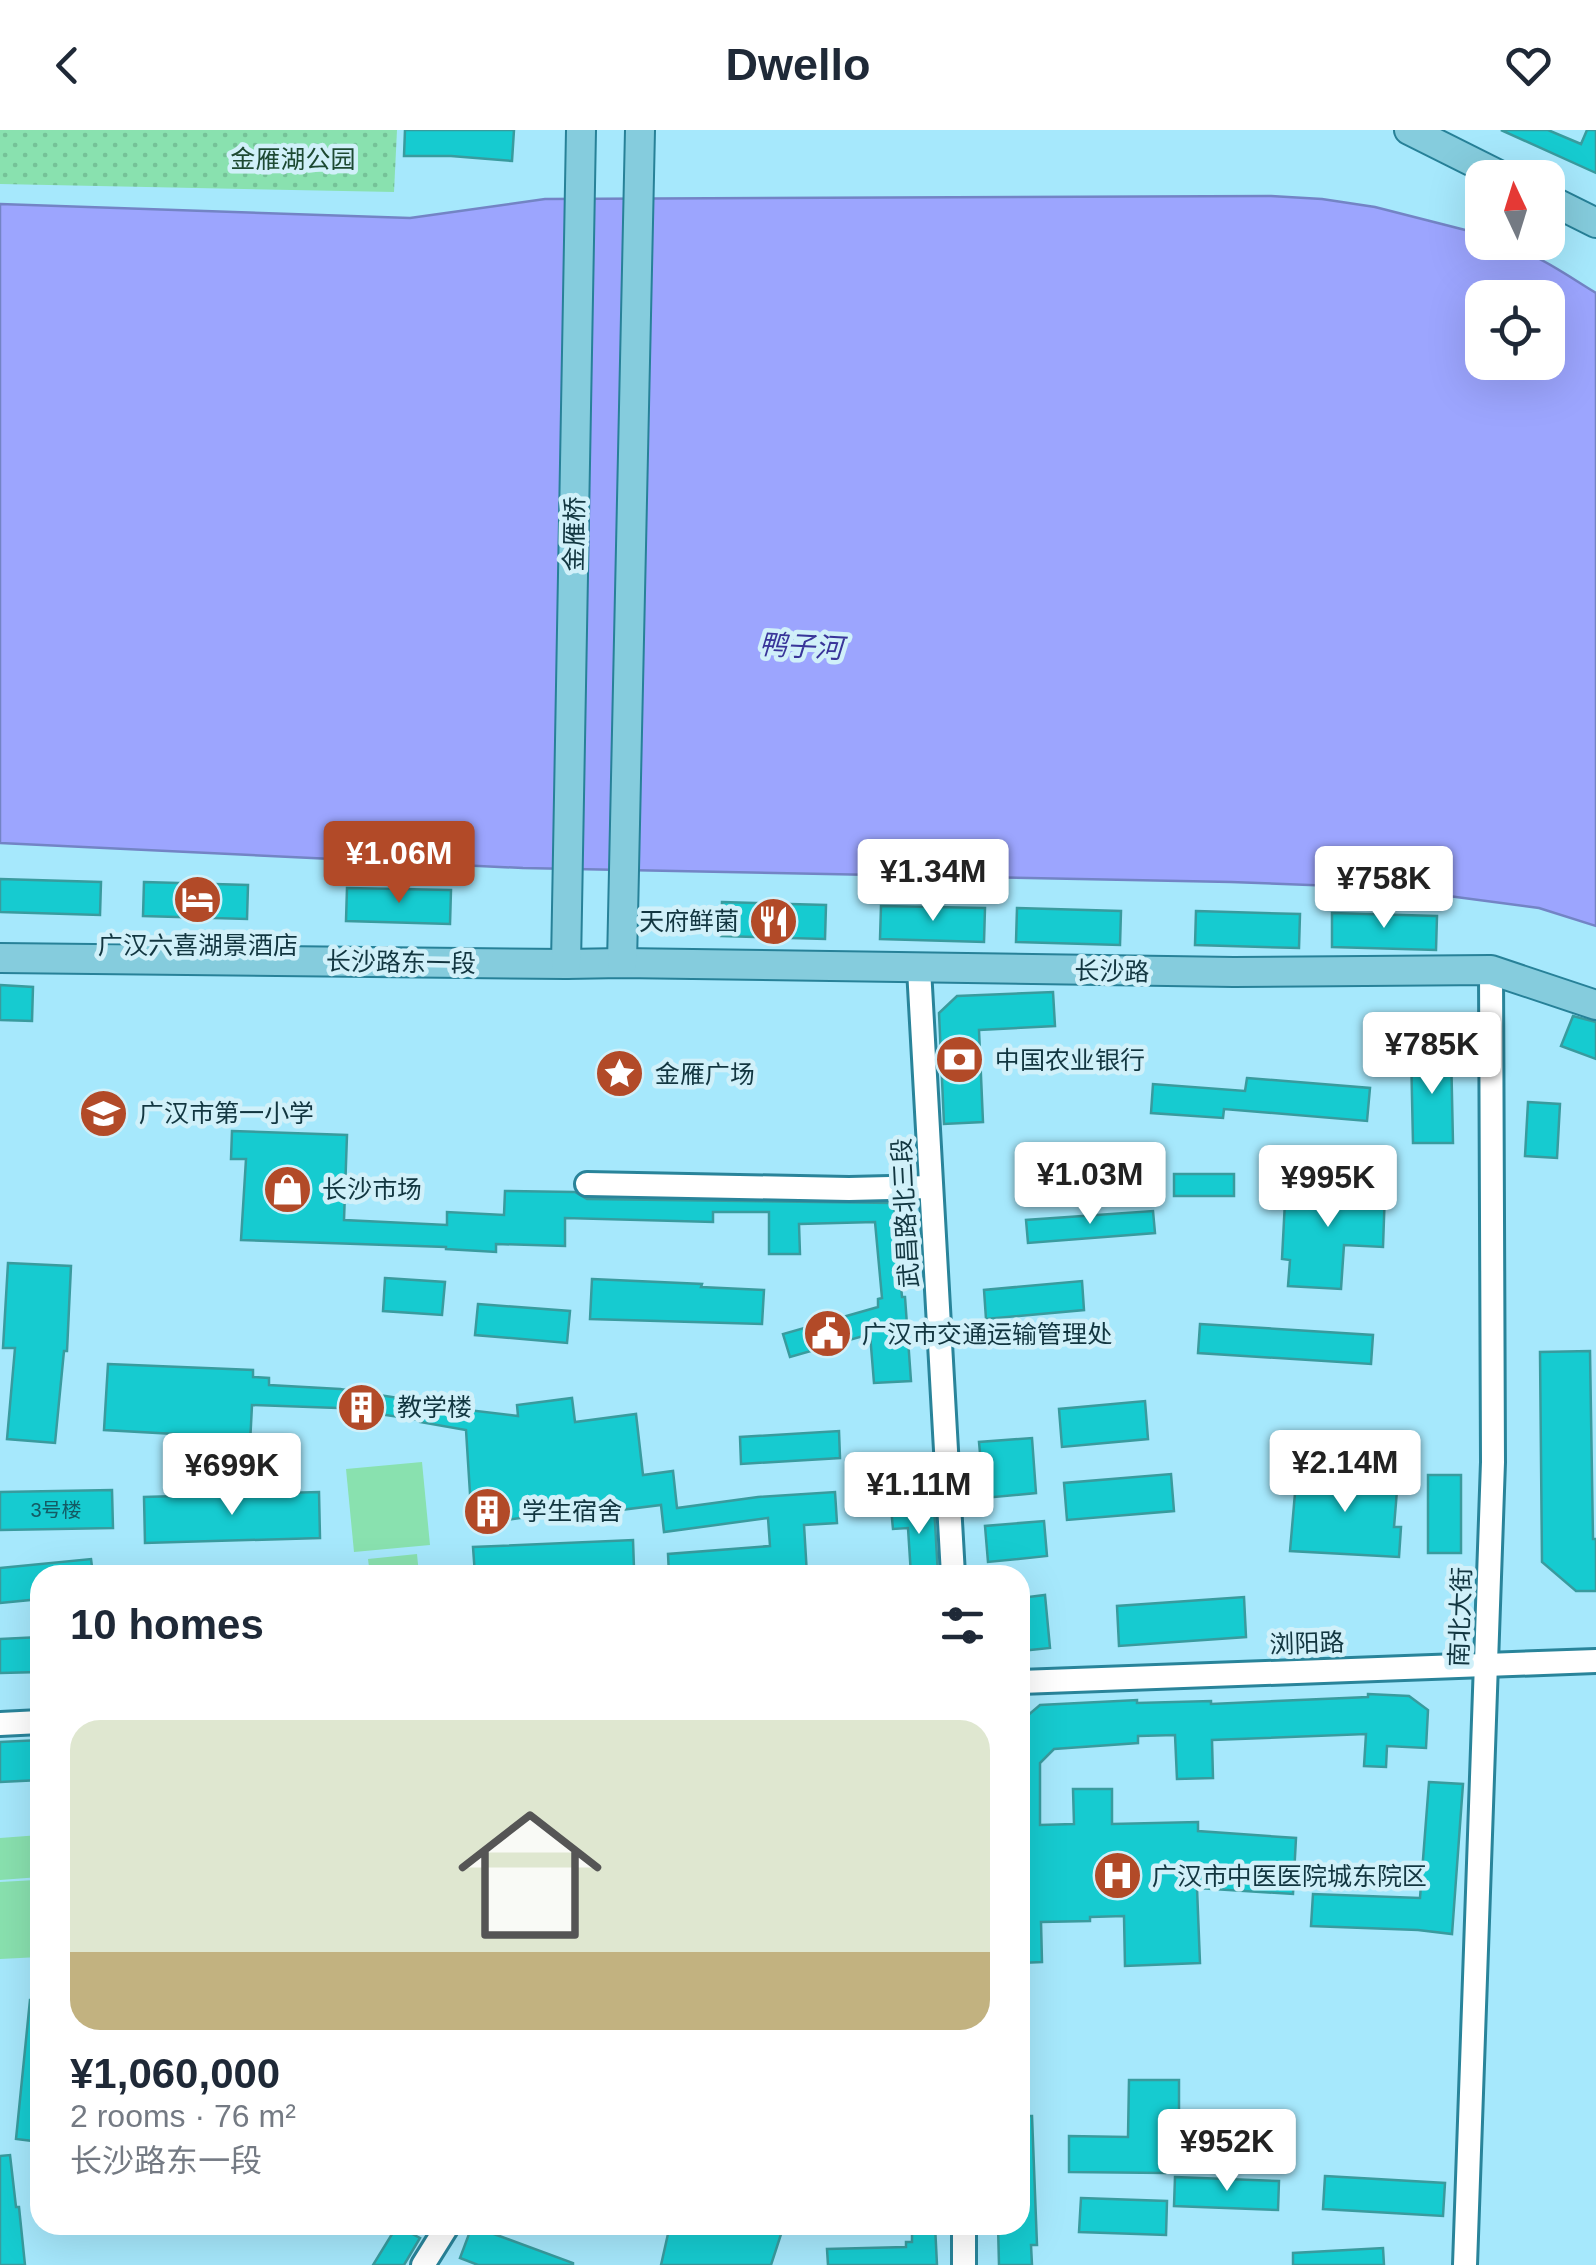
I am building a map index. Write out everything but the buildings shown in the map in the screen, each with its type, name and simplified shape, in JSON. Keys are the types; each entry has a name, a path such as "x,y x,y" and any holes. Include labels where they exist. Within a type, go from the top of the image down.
{"main road":[{"path":"1409,130 1468,160"},
{"name":"金雁桥","path":"566,964 581,140"},
{"path":"622,963 640,142"},
{"path":"1565,208 1596,223"},
{"name":"长沙路东一段","path":"0,958 622,963"},
{"name":"长沙路","path":"622,963 1234,972 1491,970 1596,1005"}],"street":[{"name":"武昌路北三段","path":"919,968 951,1565"},
{"name":"南北大街","path":"1465,2265 1493,1462 1491,970"},
{"path":"587,1184 849,1189 931,1186"},
{"name":"浏阳路","path":"1030,1682 1596,1662"},
{"path":"0,1724 30,1722"},
{"path":"423,2265 442,2235"},
{"path":"964,2235 964,2265"}],"green space":[{"name":"金雁湖公园","path":"0,130 397,130 394,192 0,184"},
{"path":"422,1462 430,1545 354,1552 346,1469"},
{"path":"417,1554 418,1565 369,1565 368,1559"},
{"path":"30,1836 30,1878 0,1880 0,1838"},
{"path":"30,1880 30,1958 0,1959 0,1882"}],"water":[{"name":"鸭子河","path":"1271,196 1375,207 1465,230 1465,260 1541,260 1556,268 1596,293 1596,926 1539,908 1388,888 523,868 0,843 0,204 410,218 545,199"}],"place":[{"name":"广汉六喜湖景酒店","path":"198,899"},
{"name":"天府鲜菌","path":"774,921"},
{"name":"中国农业银行","path":"960,1060"},
{"name":"金雁广场","path":"620,1074"},
{"name":"广汉市第一小学","path":"104,1113"},
{"name":"长沙市场","path":"287,1189"},
{"name":"广汉市交通运输管理处","path":"827,1334"},
{"name":"教学楼","path":"362,1407"},
{"name":"学生宿舍","path":"487,1511"},
{"name":"广汉市中医医院城东院区","path":"1117,1876"}]}
